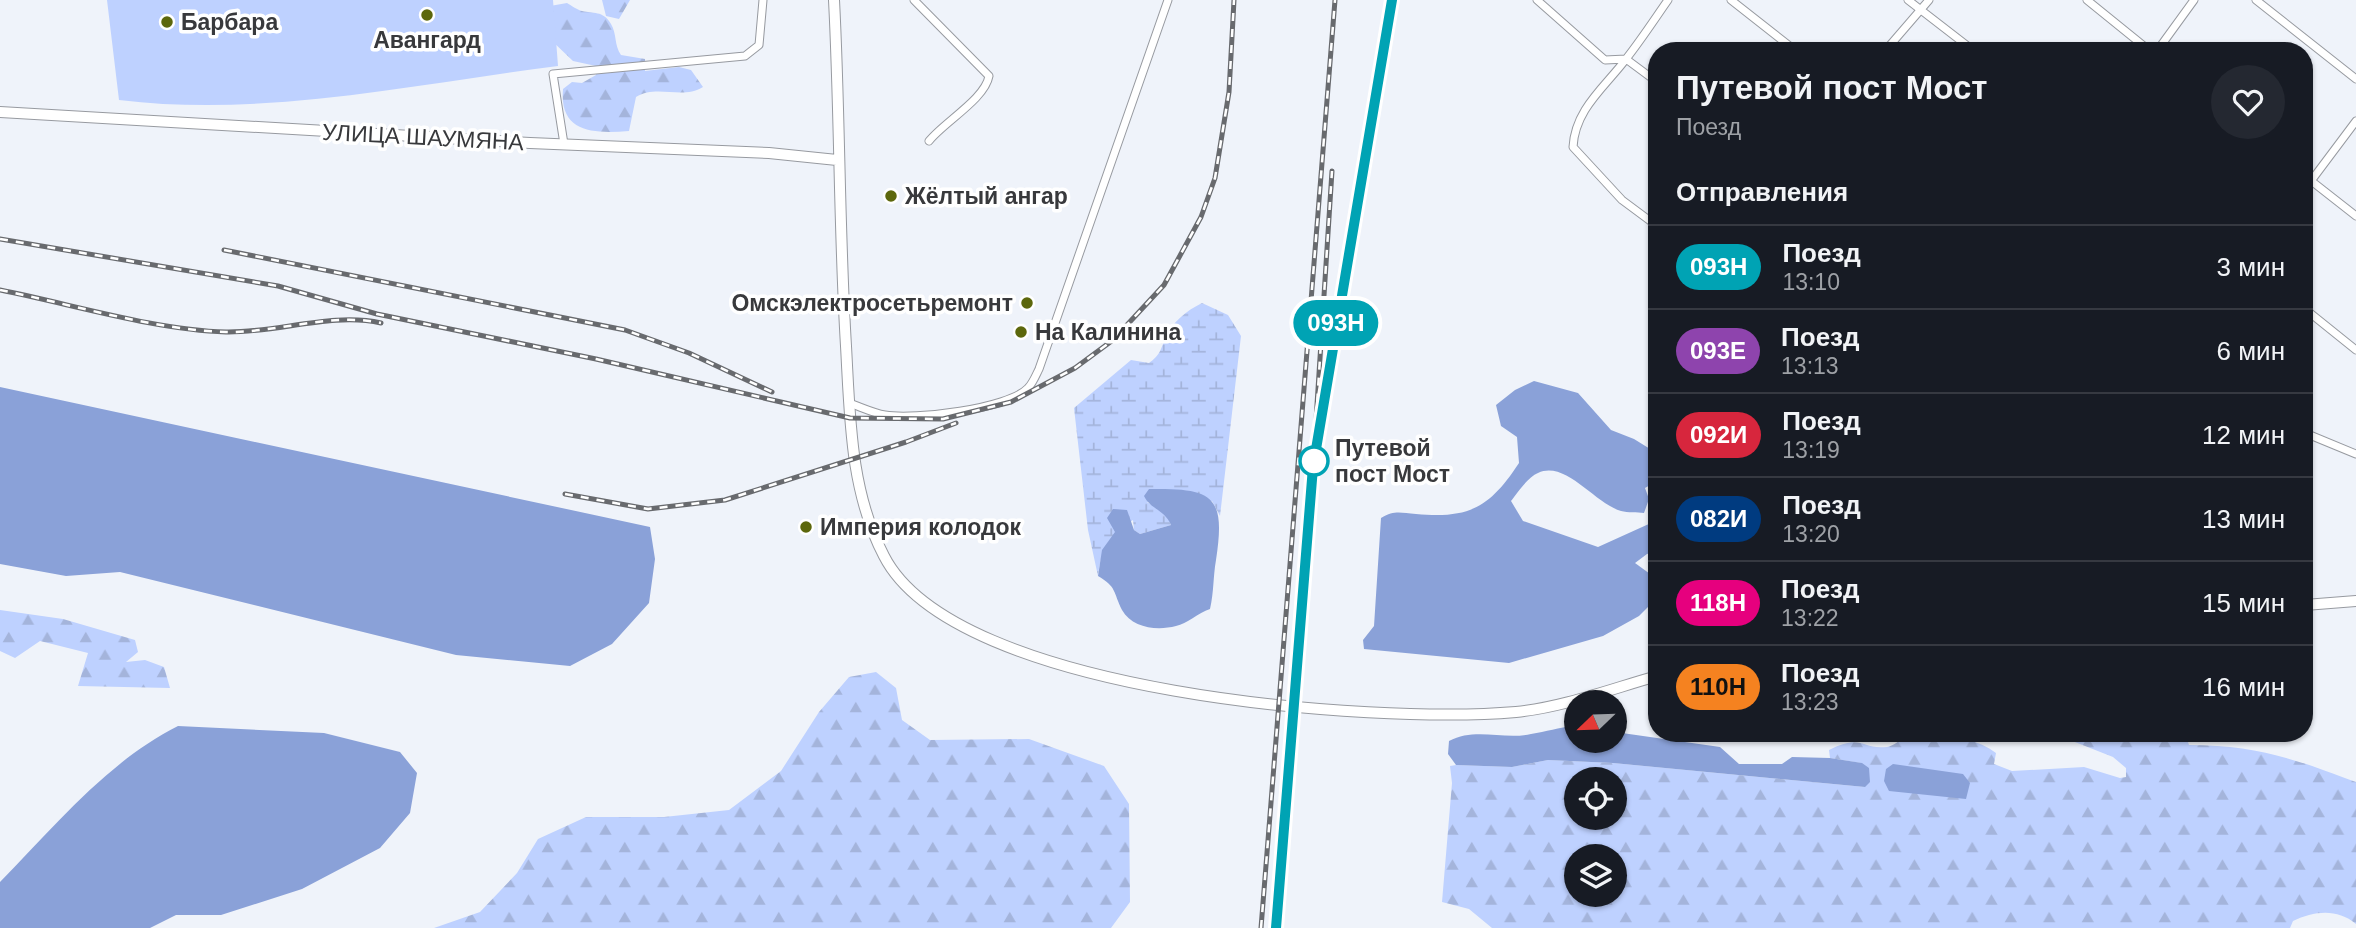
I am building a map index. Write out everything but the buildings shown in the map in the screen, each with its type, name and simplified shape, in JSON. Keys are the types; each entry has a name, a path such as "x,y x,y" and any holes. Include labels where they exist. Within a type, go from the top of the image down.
{"main road":[{"path":"834,0 837,160 853,458 873,530 894,572 917,597 945,617 1026,653 1135,682 1224,698 1307,708 1466,713 1539,709 1648,679"},
{"name":"УЛИЦА ШАУМЯНА","path":"3,112 769,153 837,160"},
{"path":"2313,604 2356,601"}],"street":[{"path":"564,144 553,74 745,56 759,45 764,0"},
{"path":"914,0 972,57 990,79 966,107 929,141"},
{"path":"849,403 883,415 916,416 987,405 1010,398 1029,387 1043,358 1168,0"},
{"path":"1537,0 1605,60 1626,59 1648,75"},
{"path":"1648,219 1622,200 1573,147 1574,132 1587,104 1626,59 1668,0"},
{"path":"1731,0 1785,42"},
{"path":"1908,0 1962,42"},
{"path":"1893,42 1929,0"},
{"path":"2087,0 2139,42"},
{"path":"2164,42 2194,0"},
{"path":"2256,0 2309,42"},
{"path":"2313,45 2356,79"},
{"path":"2313,172 2356,121"},
{"path":"2313,182 2356,216"},
{"path":"2313,315 2356,350"},
{"path":"2313,436 2356,454"}],"green space":[{"path":"107,0 553,0 558,66 284,102 229,105 119,100"},
{"path":"602,0 630,0 619,19 606,16"},
{"path":"567,3 580,10 605,16 613,28 621,55 645,59 645,71 679,67 691,70 703,87 687,92 644,93 636,97 629,131 603,132 581,128 567,115 563,104 563,89 572,82 582,83 596,75 596,66 573,61 550,39 550,6"},
{"path":"1202,303 1228,315 1241,336 1220,516 1212,501 1147,502 1166,513 1171,525 1140,534 1134,530 1133,520 1108,543 1098,576 1088,530 1074,408 1131,360 1149,363 1153,360 1176,322"},
{"path":"0,610 63,619 135,640 138,652 126,662 145,660 164,667 170,688 78,686 88,653 40,641 15,658 0,651"},
{"path":"876,672 896,688 902,720 930,740 1029,739 1104,766 1129,804 1130,902 1111,928 434,928 480,912 517,873 538,839 586,817 664,817 729,810 781,771 819,712 849,677"},
{"path":"1855,742 1887,747 1898,742 1976,742 1996,753 1994,764 2012,771 2084,767 2120,778 2126,777 2126,768 2113,757 2075,742 2188,742 2189,745 2235,748 2275,755 2356,782 2356,924 2341,915 2317,913 2293,921 2290,928 1492,928 1469,909 1442,902 1452,783 1450,766 1512,767 1548,760 1613,763 1865,787 1861,763 1830,758 1829,750"}],"shaded area":[{"path":"1534,381 1578,393 1611,430 1648,448 1648,486 1645,488 1648,502 1644,513 1624,512 1611,507 1570,477 1549,471 1530,478 1511,501 1523,521 1598,547 1648,524 1648,554 1635,563 1648,572 1648,607 1639,616 1603,636 1509,663 1364,649 1363,640 1374,626 1381,518 1398,513 1435,515 1465,512 1488,500 1519,463 1517,437 1501,426 1496,405 1515,390"},
{"path":"0,387 650,527 655,559 649,603 612,644 570,666 456,655 120,572 66,576 0,564"},
{"path":"1149,489 1171,489 1201,494 1210,500 1216,509 1219,521 1210,609 1180,625 1153,628 1132,621 1122,610 1112,587 1098,576 1102,550 1115,532 1107,518 1113,509 1127,510 1134,530 1140,534 1171,525 1144,496"},
{"path":"178,726 324,733 400,752 417,773 410,813 380,848 302,889 221,915 176,915 150,928 0,928 0,882 105,776 152,740"},
{"path":"1564,727 1564,753 1627,753 1628,734 1648,737 1648,742 1685,742 1720,747 1739,764 1782,764 1792,757 1830,758 1862,763 1869,768 1870,782 1865,787 1613,763 1548,760 1512,767 1456,765 1448,754 1449,741 1459,737 1537,733"},
{"path":"1893,764 1963,774 1970,783 1966,799 1889,791 1884,781 1886,769"}],"railway":[{"path":"0,239 278,286 377,314 596,359 850,418 943,419 1011,402 1075,368 1113,340 1164,285 1201,217 1215,178 1229,92 1234,0"},
{"path":"1261,928 1335,0"},
{"path":"1327,381 1392,0"},
{"path":"1276,928 1313,467 1332,171"},
{"path":"224,250 625,330 689,353 772,392"},
{"path":"0,290 142,322 199,330 245,331 343,320 381,323"},
{"path":"565,494 648,509 725,500 906,442 956,423"}],"train":[{"name":"093Н","path":"1276,928 1313,467 1350,233 1392,0"}],"place":[{"name":"Авангард","path":"427,15"},
{"name":"Барбара","path":"167,22"},
{"name":"Жёлтый ангар","path":"891,196"},
{"name":"Омскэлектросетьремонт","path":"1027,303"},
{"name":"На Калинина","path":"1021,332"},
{"name":"Путевой пост Мост","path":"1314,461"},
{"name":"Империя колодок","path":"806,527"}]}
